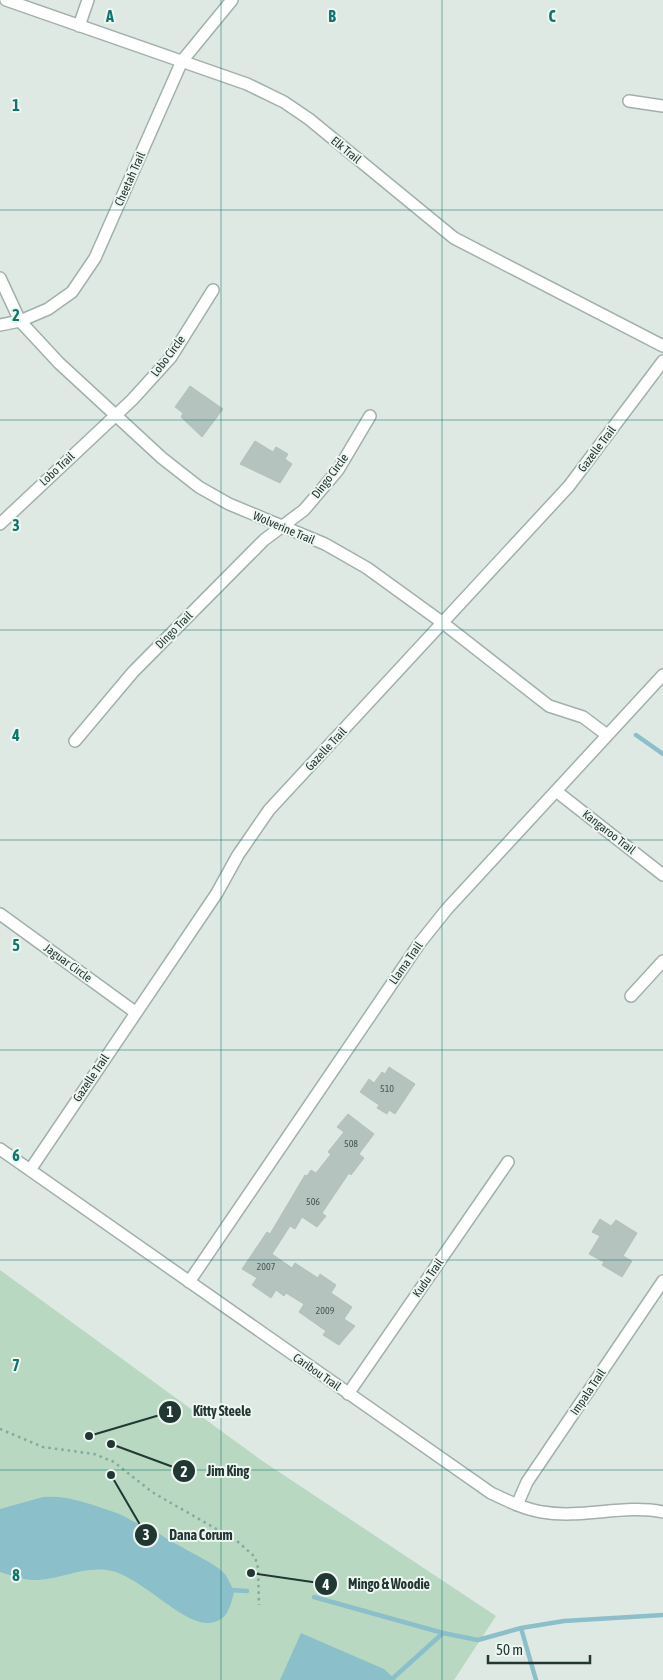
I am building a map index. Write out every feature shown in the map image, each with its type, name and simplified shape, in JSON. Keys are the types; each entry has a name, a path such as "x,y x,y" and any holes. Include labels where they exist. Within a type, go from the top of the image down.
{"street":[{"name":"Elk Trail","path":"6,0 247,84 284,102 309,119 454,238 663,346"},
{"path":"79,26 88,0"},
{"name":"Cheetah Trail","path":"0,325 20,321 48,309 72,292 95,258 182,61 232,0"},
{"path":"629,100 663,106"},
{"name":"Wolverine Trail","path":"0,278 20,321 60,364 162,458 200,486 229,504 280,527 325,544 367,568 549,706 583,717 607,735"},
{"name":"Lobo Circle","path":"115,414 132,400 171,357 213,290"},
{"name":"Gazelle Trail","path":"30,1170 217,892 238,855 269,810 569,486 663,361"},
{"name":"Lobo Trail","path":"0,524 115,414"},
{"name":"Dingo Circle","path":"280,527 304,510 338,470 370,416"},
{"name":"Dingo Trail","path":"75,741 133,672 264,540 280,527"},
{"name":"Llama Trail","path":"189,1282 419,944 447,909 663,675"},
{"name":"Kangaroo Trail","path":"556,790 663,874"},
{"name":"Jaguar Circle","path":"0,914 135,1012"},
{"path":"631,996 663,961"},
{"name":"Caribou Trail","path":"0,1149 491,1493 517,1505 543,1512 564,1514 663,1512"},
{"name":"Kudu Trail","path":"348,1394 508,1162"},
{"name":"Impala Trail","path":"517,1505 527,1482 663,1282"}],"path":[{"path":"0,1429 43,1446 94,1454 114,1462 152,1492 237,1541 248,1549 256,1563 260,1579 259,1605"}],"green space":[{"path":"0,1270 261,1460 496,1616 454,1680 0,1680"}],"water":[{"path":"43,1497 62,1497 119,1514 145,1527 156,1530 166,1538 216,1567 226,1576 234,1592 227,1613 220,1620 214,1622 198,1622 174,1609 135,1582 112,1571 83,1571 47,1579 32,1580 0,1572 0,1509"},
{"path":"301,1633 384,1669 396,1680 280,1680"}],"building":[{"path":"190,386 223,409 202,437 181,417 183,413 175,407"},
{"path":"255,441 273,452 276,447 288,454 285,459 292,464 280,483 240,464"},
{"path":"389,1067 415,1084 395,1114 389,1110 387,1114 377,1108 379,1105 360,1092 369,1079 374,1083 382,1072 385,1074"},
{"path":"348,1114 374,1134 359,1154 364,1158 351,1175 349,1173 322,1213 326,1216 317,1227 302,1217 295,1229 290,1226 272,1254 292,1268 295,1263 318,1278 320,1274 336,1285 331,1293 352,1307 344,1319 355,1326 339,1345 323,1335 326,1331 299,1312 304,1304 286,1293 284,1296 276,1290 271,1298 252,1285 257,1278 242,1269 267,1232 270,1234 305,1175 307,1176 311,1170 316,1173 331,1154 328,1152 344,1132 337,1127"},
{"path":"600,1219 611,1226 616,1220 637,1233 623,1256 632,1261 622,1277 602,1265 604,1262 589,1254 600,1236 592,1232"}],"waterway":[{"path":"636,735 663,754"},
{"path":"230,1590 247,1591"},
{"path":"314,1597 443,1633 478,1640 521,1628 564,1621 663,1615"},
{"path":"521,1628 536,1680"},
{"path":"391,1680 443,1633"}],"place":[{"name":"Kitty Steele","path":"89,1436"},
{"name":"Jim King","path":"111,1444"},
{"name":"Dana Corum","path":"111,1475"},
{"name":"Mingo & Woodie","path":"251,1573"}]}
